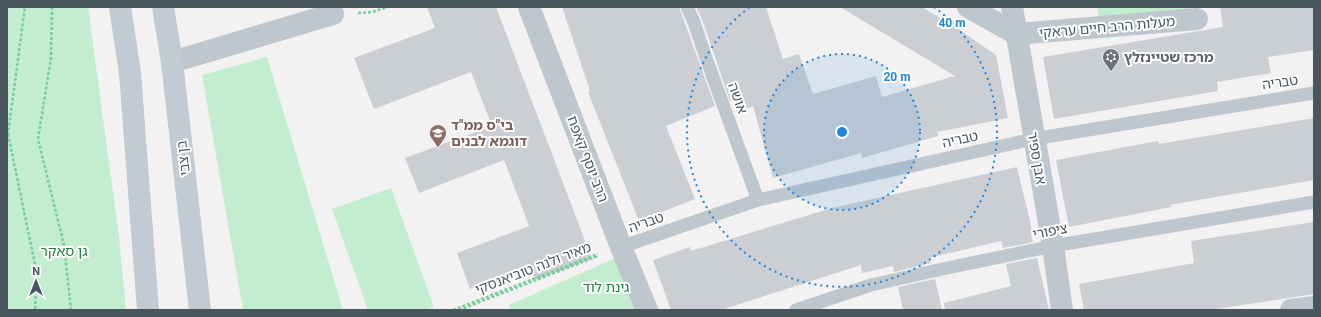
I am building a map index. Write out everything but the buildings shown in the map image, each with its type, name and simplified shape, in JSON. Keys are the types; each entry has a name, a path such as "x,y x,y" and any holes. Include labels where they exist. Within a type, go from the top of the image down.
{"main road":[{"path":"120,7 130,73 148,310"},
{"name":"בן צבי","path":"163,7 172,62 200,310"}],"street":[{"name":"הרב יוסף קאפח","path":"529,7 647,310"},
{"path":"968,7 1016,34"},
{"name":"אבן ספיר","path":"1012,7 1062,310"},
{"path":"172,62 333,14"},
{"name":"מעלות הרב חיים עראקי","path":"1016,34 1197,19"},
{"path":"1292,310 1314,307"}],"lane":[{"name":"אושה","path":"687,7 694,22 758,200"},
{"name":"טבריה","path":"621,246 758,200 1033,139 1314,93"},
{"name":"ציפורי","path":"796,310 870,285 1052,246 1314,202"}],"path":[{"path":"25,7 8,133 38,274 35,310"},
{"path":"52,7 51,58 38,139 64,245 72,310"},
{"path":"333,14 372,12 388,7"},
{"path":"459,310 621,246"},
{"name":"מאיר ולנה טוביאנסקי","path":"453,310 621,246"}],"green space":[{"name":"גן סאקר","path":"7,7 88,7 119,237 126,310 7,310"},
{"path":"1097,7 1191,7 1182,18 1099,23"},
{"path":"267,57 343,310 243,310 202,75"},
{"path":"391,188 434,307 426,310 368,310 332,209"},
{"name":"גינת לוד","path":"618,257 639,310 511,310 509,305"}],"place":[{"name":"מרכז שטיינזלץ","path":"1111,72"},
{"name":"בי\"ס ממ\"ד דוגמא לבנים","path":"438,148"}]}
